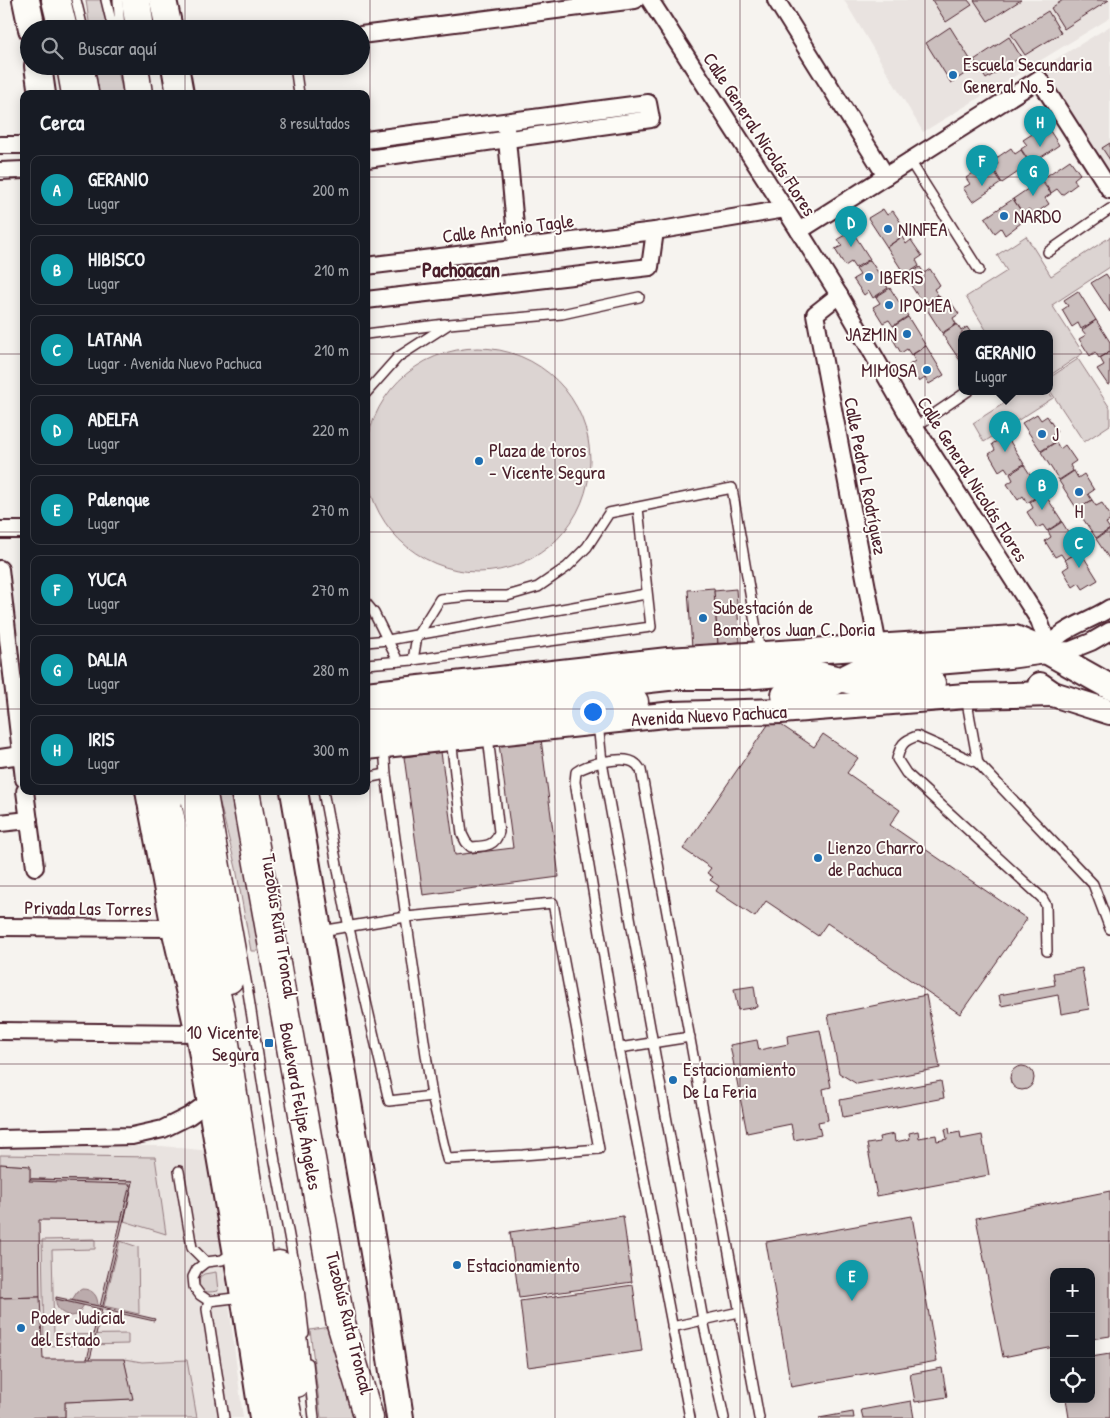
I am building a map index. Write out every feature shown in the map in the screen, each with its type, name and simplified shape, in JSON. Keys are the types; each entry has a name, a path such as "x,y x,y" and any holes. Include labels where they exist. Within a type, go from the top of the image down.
{"highway":[{"path":"56,0 56,20"},
{"path":"56,0 61,20"},
{"path":"127,0 128,20"},
{"path":"136,0 139,20"},
{"path":"57,75 59,90"},
{"path":"73,75 75,90"},
{"path":"135,75 137,90"},
{"path":"147,75 149,90"},
{"path":"370,712 633,692"},
{"path":"372,742 633,692"},
{"path":"169,795 167,806 219,1006 273,1345 288,1418"},
{"path":"195,795 238,1026 293,1343 299,1418"},
{"name":"Boulevard Felipe Ángeles","path":"244,795 340,1320 354,1385 369,1418"},
{"path":"254,795 343,1319 361,1347 354,1385"}],"main road":[{"path":"26,0 30,20"},
{"path":"163,0 167,20"},
{"path":"39,75 41,90"},
{"path":"177,75 179,90"},
{"path":"370,694 668,660 1015,638 1046,651 1110,687"},
{"path":"633,692 680,699 812,694 864,668 1009,656 1046,651"},
{"path":"1046,651 1053,694"},
{"path":"840,680 869,686 1023,679 1038,683 1053,694 1110,712"},
{"name":"Avenida Nuevo Pachuca","path":"372,742 451,738 674,714 781,711 966,696 1053,694"},
{"path":"150,795 175,928 199,1033 245,1301 262,1418"},
{"path":"295,795 383,1305 400,1418"}],"street":[{"path":"370,34 635,0"},
{"name":"Calle General Nicolás Flores","path":"650,0 799,230 839,295 914,427 1039,620 1044,634 1046,651"},
{"path":"776,0 886,176"},
{"path":"799,230 1039,79 1110,190"},
{"path":"370,139 648,103 651,119 370,159"},
{"path":"506,122 517,248"},
{"path":"412,134 415,152"},
{"path":"0,145 20,145"},
{"path":"0,170 20,170"},
{"name":"Calle Antonio Tagle","path":"370,266 655,231 785,209"},
{"path":"370,300 650,267 655,231"},
{"name":"Calle Pedro L Rodríguez","path":"839,295 815,314 878,646"},
{"path":"0,530 20,530"},
{"path":"0,569 2,605 20,747"},
{"path":"1046,651 1053,639 1110,608"},
{"path":"1046,651 1071,650 1091,642 1110,631"},
{"path":"0,758 20,755"},
{"path":"26,795 35,867"},
{"path":"0,823 29,820"},
{"name":"Privada Las Torres","path":"0,927 175,928"},
{"path":"0,1031 199,1033"},
{"path":"0,1139 132,1136 163,1129 189,1116 210,1101"}],"lane":[{"path":"78,0 81,20"},
{"path":"106,0 111,20"},
{"path":"118,0 119,20"},
{"path":"91,75 93,90"},
{"path":"296,75 298,90"},
{"path":"910,161 979,270"},
{"path":"1048,252 1110,209"},
{"path":"370,334 562,314 639,297"},
{"path":"370,388 398,357 449,324"},
{"path":"914,427 962,395"},
{"path":"413,660 417,636 440,599 469,596 508,596 538,587 567,567 587,546 609,513 732,488 760,654"},
{"path":"370,664 413,660 651,627 638,508"},
{"path":"370,642 417,636 646,594"},
{"path":"370,608 398,661"},
{"path":"966,696 978,763"},
{"path":"598,722 602,762 703,1320 724,1418"},
{"path":"451,738 462,834 471,847 488,846 497,840 498,832 488,734"},
{"path":"1047,951 1046,905 1042,898 906,773 897,759 900,747 905,740 917,736 978,763 1093,884 1110,929"},
{"path":"318,932 406,917 553,903 599,1149 523,1156 447,1159 432,1096 406,917 386,774 372,742"},
{"path":"690,1418 620,1048 576,782 576,772 583,767 602,762 628,760 636,763 641,770 759,1418"},
{"path":"370,777 386,774"},
{"name":"Tuzobús Ruta Troncal","path":"213,795 247,986 275,1162 299,1289 314,1418"},
{"name":"Tuzobús Ruta Troncal","path":"244,795 293,1111"},
{"path":"324,795 349,928 389,1101 432,1096"},
{"path":"620,1048 690,1037"},
{"path":"179,1171 192,1248 206,1262"},
{"path":"236,1250 222,1260 206,1262 197,1268 193,1277 194,1287 200,1296 209,1300 234,1298 245,1301"},
{"path":"209,1300 207,1309 224,1418"},
{"path":"672,1327 740,1312"}],"shaded area":[{"path":"86,0 102,0 107,20 89,20"},
{"name":"Escuela Secundaria General No. 5","path":"844,0 1110,0 1110,18 923,132"},
{"path":"1110,26 1110,176 1040,69"},
{"path":"96,75 119,75 122,90 98,90"},
{"path":"1026,236 1051,276 1110,237 1110,267 1052,305 1083,353 1053,373 1053,330 986,330 966,297 1007,271 997,255"},
{"name":"Plaza de toros - Vicente Segura","path":"467,348 489,348 511,352 531,361 549,373 558,380 577,407 586,427 590,449 590,471 586,493 577,513 558,540 531,559 511,568 489,572 467,572 445,568 425,559 398,540 379,513 370,493 370,427 379,407 398,380 425,361 445,352"},
{"path":"1078,359 1110,408 1110,425 1084,442 1053,395 1053,375"},
{"path":"1002,395 1051,395 1053,398 984,442 973,423 1006,402"},
{"path":"218,795 238,795 262,951 251,951 236,868"},
{"path":"0,1145 162,1146 210,1151 243,1418 0,1418"},
{"path":"0,1155 155,1157 166,1234 124,1221 133,1182 30,1179 30,1166 0,1164"},
{"path":"95,1239 95,1249 52,1250 54,1335 128,1334 128,1344 44,1346 42,1240"},
{"path":"120,1241 138,1247 139,1314 104,1306"},
{"path":"216,1272 218,1291 208,1292 203,1290 199,1286 200,1277 204,1274"},
{"path":"82,1289 89,1290 94,1294 98,1306 72,1300 77,1292"},
{"path":"56,1299 84,1305 77,1315 71,1316 60,1310"},
{"path":"329,1327 353,1418 321,1418 310,1330"},
{"path":"124,1359 142,1362 187,1360 197,1418 40,1418 65,1417 65,1402 132,1399"}],"building":[{"path":"932,0 968,0 972,5 946,22"},
{"path":"974,0 1021,0 988,21"},
{"path":"1063,0 1109,0 1064,29 1051,8"},
{"path":"1048,11 1061,33 1025,55 1011,34"},
{"path":"950,27 975,67 951,83 926,43"},
{"path":"1009,37 1021,57 986,79 974,60"},
{"path":"1040,129 1044,135 1050,131 1059,145 1031,164 1021,149 1027,145 1023,140"},
{"path":"1110,143 1110,160 1102,148"},
{"path":"1011,148 1015,154 1021,150 1030,164 1002,183 993,168 998,164 995,159"},
{"path":"1070,160 1080,174 1074,179 1077,184 1062,195 1057,189 1051,193 1042,179"},
{"path":"982,167 986,173 992,169 1001,183 973,202 963,188 970,184 966,178"},
{"path":"1041,180 1051,194 1045,198 1049,204 1033,215 1029,209 1023,213 1013,199"},
{"name":"NARDO","path":"1013,199 1023,214 1017,218 1021,223 1005,235 1001,228 995,233 985,218"},
{"name":"NINFEA","path":"883,209 887,215 893,211 904,227 897,231 901,237 887,247 868,218"},
{"path":"852,231 870,259 855,268 851,262 845,266 835,249 842,246 838,239"},
{"path":"902,237 906,244 911,240 922,256 916,260 919,266 905,275 887,247"},
{"name":"IBERIS","path":"870,260 888,288 873,298 869,291 864,295 853,279 860,275 856,269"},
{"path":"920,267 924,273 930,269 940,285 934,289 938,295 923,304 905,276"},
{"path":"1106,274 1110,280 1110,312 1091,283"},
{"name":"IPOMEA","path":"890,288 908,316 893,326 889,320 883,323 873,307 880,303 876,297"},
{"path":"1078,291 1096,320 1081,329 1078,323 1072,327 1062,310 1068,306 1064,300"},
{"path":"939,295 943,302 948,298 959,314 953,318 956,324 942,333 924,305"},
{"name":"JAZMIN","path":"908,317 926,346 911,355 907,349 901,353 891,336 897,332 894,326"},
{"path":"1096,320 1110,342 1110,352 1099,358 1095,352 1090,356 1079,339 1086,335 1082,330"},
{"path":"957,324 960,330 958,330 958,358 942,334"},
{"name":"MIMOSA","path":"926,346 944,375 929,384 925,378 919,382 909,365 915,361 912,355"},
{"path":"1110,352 1110,384 1108,385 1097,369 1104,365 1100,358"},
{"name":"J","path":"1037,414 1041,420 1047,416 1057,432 1051,436 1055,442 1041,451 1022,423"},
{"path":"1006,435 1024,464 1009,473 1005,467 999,471 989,454 995,450 992,444"},
{"path":"1056,442 1060,449 1065,445 1076,461 1070,465 1073,471 1059,480 1041,452"},
{"path":"1024,465 1042,493 1027,503 1023,496 1018,500 1007,484 1013,480 1010,474"},
{"name":"H","path":"1074,471 1078,478 1084,474 1094,490 1088,494 1092,500 1077,509 1059,481"},
{"path":"1044,493 1062,521 1047,531 1043,525 1037,528 1027,512 1033,508 1030,502"},
{"path":"1092,500 1096,506 1102,503 1110,515 1110,521 1106,523 1110,529 1096,538 1077,510"},
{"path":"1062,522 1080,551 1065,560 1061,554 1055,557 1045,541 1051,537 1048,531"},
{"path":"1110,530 1110,560 1096,539"},
{"path":"1080,551 1098,580 1083,589 1079,583 1073,587 1063,570 1069,566 1065,560"},
{"name":"Subestación de Bomberos Juan C. Doria","path":"714,588 718,646 692,648 688,590"},
{"path":"736,589 740,642 718,644 714,591"},
{"name":"Lienzo Charro de Pachuca","path":"772,719 814,747 823,734 858,758 847,773 900,810 890,825 1027,919 960,1014 827,923 818,936 766,901 755,917 716,891 719,886 710,880 713,877 707,873 711,868 683,849"},
{"path":"541,739 559,877 423,895 404,757 441,752 455,855 513,848 499,744"},
{"path":"1082,968 1089,1009 1061,1014 1058,995 1001,1006 999,995 1055,985 1053,973"},
{"path":"754,986 757,1007 738,1010 734,989"},
{"path":"926,995 940,1068 857,1084 839,1073 828,1015"},
{"path":"820,1030 831,1087 823,1089 828,1120 818,1122 821,1135 794,1140 791,1124 747,1133 730,1045 757,1040 759,1050 788,1044 787,1036"},
{"path":"1022,1066 1030,1070 1034,1078 1030,1086 1022,1090 1014,1086 1010,1078 1014,1070"},
{"path":"941,1081 944,1098 843,1117 840,1100"},
{"path":"949,1128 950,1134 960,1132 961,1139 982,1135 989,1175 877,1196 867,1144 880,1142 879,1137 894,1134 895,1142 910,1139 909,1133 918,1131 919,1138 936,1135 937,1141 947,1139 945,1129"},
{"path":"0,1164 30,1166 30,1179 133,1181 124,1221 39,1220 40,1297 0,1298"},
{"path":"30,1179 133,1181 83,1388 80,1388 130,1184 29,1181"},
{"path":"1110,1191 1110,1336 1095,1338 1095,1268 1050,1268 1050,1348 1003,1357 976,1218"},
{"path":"623,1216 632,1282 519,1298 510,1232"},
{"path":"912,1216 937,1361 791,1387 766,1242"},
{"path":"633,1285 642,1351 528,1367 520,1301"},
{"name":"Poder Judicial del Estado","path":"40,1297 43,1359 124,1359 133,1399 65,1402 65,1417 0,1418 0,1298"},
{"path":"56,1297 155,1319 154,1321 56,1299"},
{"path":"1110,1354 1110,1418 1069,1418 1067,1403 1095,1403 1095,1356"},
{"path":"942,1368 947,1397 915,1402 910,1374"},
{"path":"911,1401 914,1418 863,1418 861,1410"},
{"path":"853,1412 854,1418 819,1418"}],"place":[{"name":"Escuela Secundaria General No. 5","path":"953,75"},
{"name":"IRIS","path":"1040,147"},
{"name":"YUCA","path":"982,186"},
{"name":"DALIA","path":"1033,196"},
{"name":"NARDO","path":"1004,216"},
{"name":"NINFEA","path":"888,229"},
{"name":"ADELFA","path":"851,247"},
{"name":"IBERIS","path":"869,277"},
{"name":"IPOMEA","path":"889,305"},
{"name":"JAZMIN","path":"907,334"},
{"name":"MIMOSA","path":"927,370"},
{"name":"J","path":"1042,434"},
{"name":"GERANIO","path":"1005,452"},
{"name":"Plaza de toros - Vicente Segura","path":"479,461"},
{"name":"H","path":"1079,492"},
{"name":"HIBISCO","path":"1042,510"},
{"name":"LATANA","path":"1079,568"},
{"name":"Subestación de Bomberos Juan C. Doria","path":"703,618"},
{"name":"Lienzo Charro de Pachuca","path":"818,858"},
{"name":"10 Vicente Segura","path":"269,1043"},
{"name":"Estacionamiento De La Feria","path":"673,1080"},
{"name":"Estacionamiento","path":"457,1265"},
{"name":"Palenque","path":"852,1301"},
{"name":"Poder Judicial del Estado","path":"21,1328"}],"district":[{"name":"Pachoacan","path":"461,270"}]}
